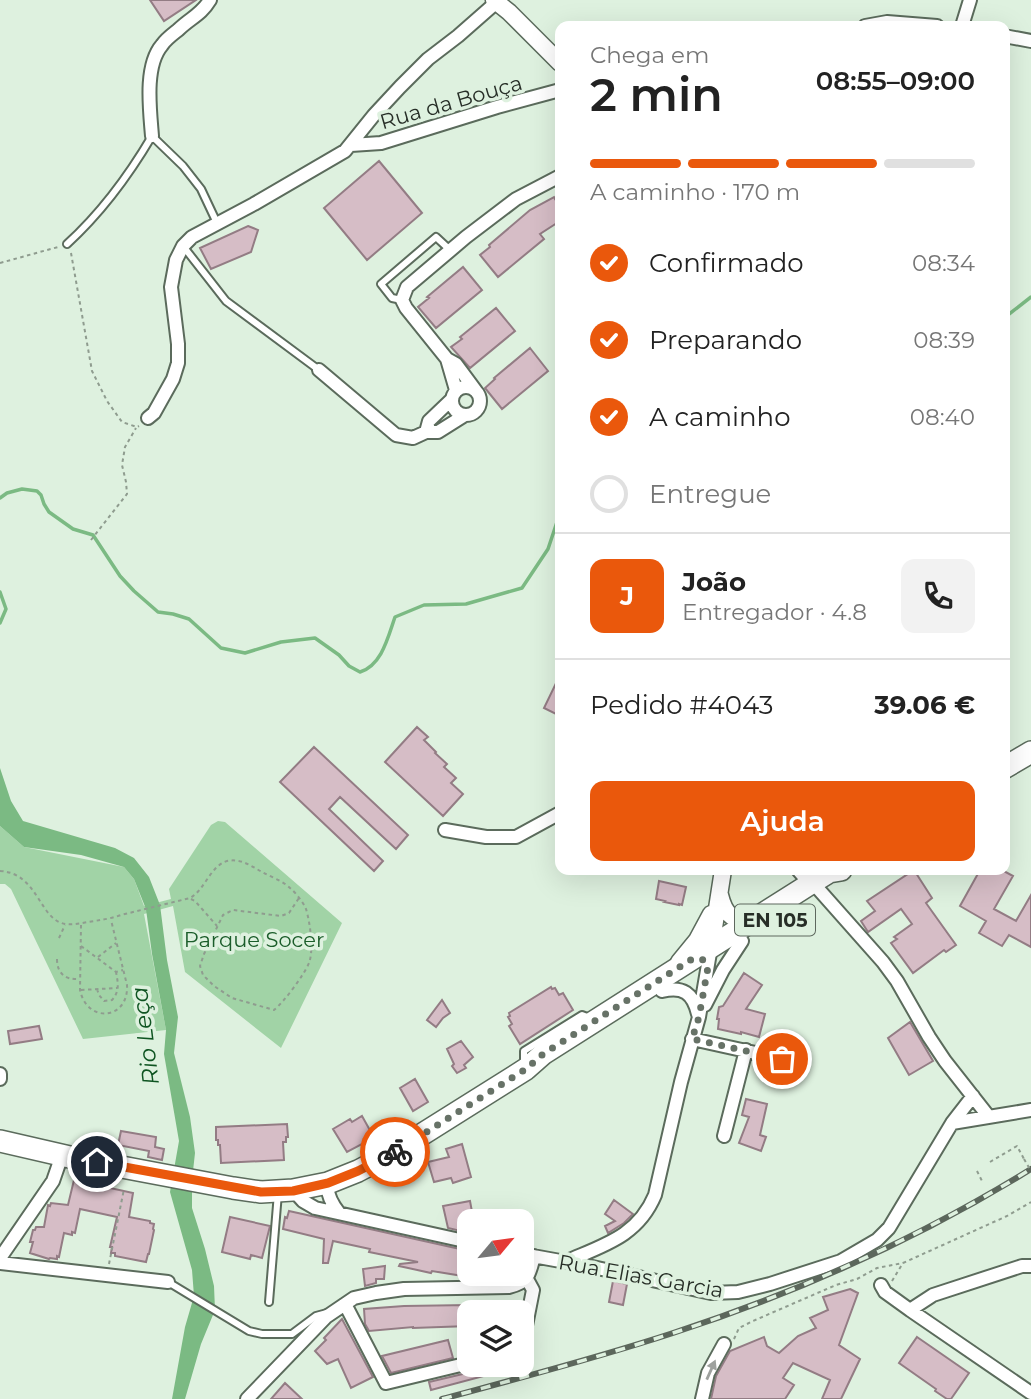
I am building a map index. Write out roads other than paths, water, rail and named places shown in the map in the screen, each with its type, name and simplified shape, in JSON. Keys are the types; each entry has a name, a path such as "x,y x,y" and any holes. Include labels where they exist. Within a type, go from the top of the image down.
{"main road":[{"path":"1010,764 1031,752"},
{"name":"EN 105","path":"713,953 809,881"},
{"name":"EN 105","path":"525,1070 548,1061 713,953 809,881"},
{"name":"EN 105","path":"0,1141 261,1192 303,1188 358,1171 394,1152 525,1070 543,1054 595,1021 664,983"}],"street":[{"path":"152,136 150,97 153,63 161,46 203,11 210,0"},
{"path":"964,21 970,0"},
{"path":"148,418 154,413 173,379 177,363 178,344 171,287 176,260 183,246 192,237 345,151 373,115 400,87 496,1 555,58"},
{"path":"1010,37 1031,41"},
{"name":"Rua da Bouça","path":"351,145 381,143 555,91"},
{"path":"465,415 454,409 452,373 447,359 406,309 402,300 407,287 450,250 516,199 555,179"},
{"path":"318,370 396,435 412,438 426,432 438,432 474,412 479,405 476,391 456,364 447,359"},
{"path":"426,432 429,421 464,386 476,391"},
{"path":"445,830 486,837 516,837 555,816"},
{"path":"566,1261 606,1245 629,1231 639,1222 652,1202 713,953 722,875"},
{"path":"809,881 883,962 945,1061 989,1117"},
{"path":"719,892 726,911 734,918 743,921 756,919"},
{"path":"699,1017 691,997 664,983 708,922 719,892"},
{"path":"699,1017 718,978 713,953"},
{"path":"548,1061 586,1032 713,953"},
{"path":"692,1039 801,1063"},
{"path":"724,1136 746,1050"},
{"path":"0,1074 0,1079"},
{"name":"Rua Elias Garcia","path":"534,1256 710,1293 738,1292 771,1284 841,1261 877,1240 889,1228 952,1123 973,1096"},
{"path":"952,1123 1031,1110"},
{"path":"62,1155 53,1181 0,1261 168,1282"},
{"path":"339,1213 326,1190 303,1188 303,1200 315,1208 457,1239"},
{"path":"604,1269 606,1245"},
{"path":"910,1310 933,1295 1021,1266 1031,1266"},
{"path":"247,1399 332,1312 354,1298 404,1289 514,1286"},
{"path":"883,1289 1031,1393"},
{"path":"345,1304 386,1383 457,1366"},
{"path":"702,1399 708,1373 724,1344"}],"lane":[{"path":"67,244 113,193 152,136 183,166 201,189 217,223"},
{"path":"402,300 392,298 381,284 436,237 450,250"},
{"path":"183,246 226,301 318,370"},
{"path":"269,1301 303,1188"},
{"path":"168,1282 249,1331 262,1334 292,1334 316,1316 332,1312"}],"waterway":[{"path":"1010,313 1031,297"},
{"path":"0,498 22,489 37,491 49,512 73,529 93,535 120,576 158,612 189,619 221,648 245,653 281,642 315,638 360,672 379,657 395,617 424,605 466,604 522,588 548,549 555,528"},
{"path":"0,592 6,609 0,623"}],"railway":[{"path":"442,1399 644,1342 765,1300 902,1240 1031,1169"}],"park label":[{"name":"Parque Socer","path":"254,939"}],"water label":[{"name":"Rio Leça","path":"145,1036"}]}
